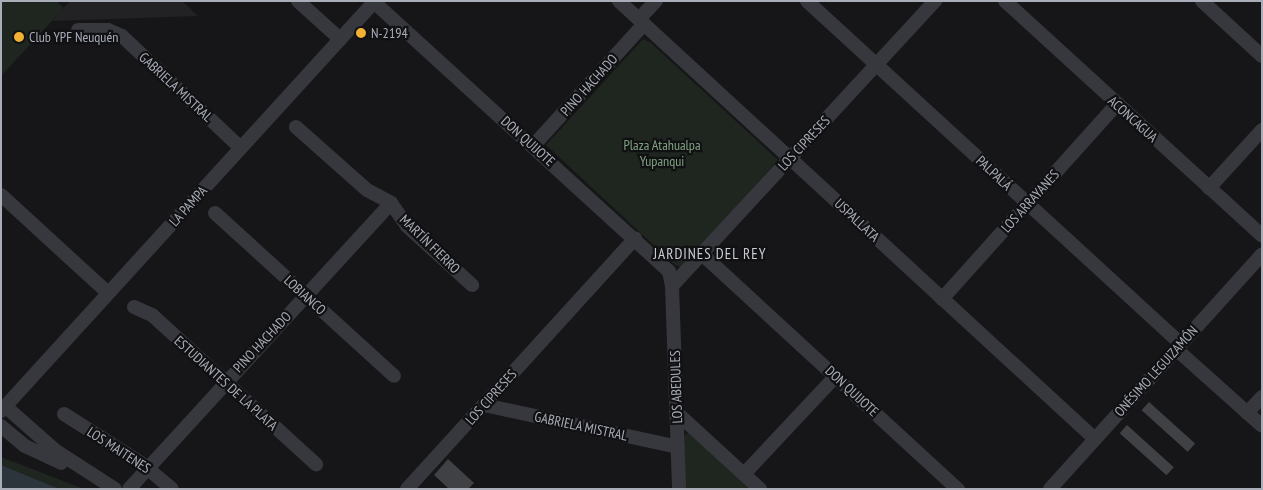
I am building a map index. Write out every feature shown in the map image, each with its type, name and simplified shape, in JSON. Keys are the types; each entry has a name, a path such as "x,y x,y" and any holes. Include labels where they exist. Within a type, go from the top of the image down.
{"street":[{"path":"298,1 340,39"},
{"name":"USPALLATA","path":"619,1 1095,439"},
{"name":"PINO HACHADO","path":"533,146 641,22 656,1"},
{"name":"PALPALÁ","path":"807,1 1028,204 1262,426"},
{"name":"LOS CIPRESES","path":"672,286 935,1"},
{"name":"ACONCAGUA","path":"1005,1 1262,236"},
{"path":"1202,1 1262,56"},
{"name":"LA PAMPA","path":"3,408 374,2"},
{"name":"DON QUIJOTE","path":"374,2 666,266 672,286"},
{"name":"GABRIELA MISTRAL","path":"78,30 108,30 122,36 241,148"},
{"name":"LOS ARRAYANES","path":"942,298 1117,104"},
{"name":"MARTÍN FIERRO","path":"296,127 367,190 390,203 407,226 472,285"},
{"path":"1209,188 1262,130"},
{"path":"1,195 108,293"},
{"name":"PINO HACHADO","path":"131,485 390,203"},
{"name":"LOBIANCO","path":"215,213 394,376"},
{"name":"LOS CIPRESES","path":"407,489 635,238"},
{"name":"DON QUIJOTE","path":"702,254 958,489"},
{"name":"ONÉSIMO LEGUIZAMÓN","path":"1050,489 1262,254"},
{"name":"LOS ABEDULES","path":"672,286 679,489"},
{"name":"ESTUDIANTES DE LA PLATA","path":"134,308 152,315 316,464"},
{"path":"744,474 836,376"},
{"path":"1247,413 1262,397"},
{"name":"GABRIELA MISTRAL","path":"484,405 678,446"},
{"path":"3,408 56,451 115,489"},
{"path":"677,412 760,489"},
{"name":"LOS MAITENES","path":"64,414 147,467 172,489"},
{"path":"5,434 60,462 98,489"},
{"path":"121,489 131,485"}],"shaded area":[{"path":"70,1 182,1 198,16 52,21"},
{"path":"1,465 60,489 1,489"}],"green space":[{"name":"Club YPF Neuquén","path":"1,1 56,1 64,8 1,76"},
{"name":"Plaza Atahualpa Yupanqui","path":"643,39 651,43 778,160 682,267 675,265 546,145"},
{"path":"689,432 751,489 685,489 684,436"},
{"path":"1,457 84,489 60,489 1,465"}],"building":[{"path":"1149,402 1195,443 1188,452 1142,410"},
{"path":"1127,425 1174,467 1166,475 1120,433"},
{"path":"448,459 474,483 468,489 449,489 434,475"}],"place":[{"name":"N-2194","path":"361,33"},
{"name":"Club YPF Neuquén","path":"19,37"}],"district":[{"name":"JARDINES DEL REY","path":"710,254"}]}
